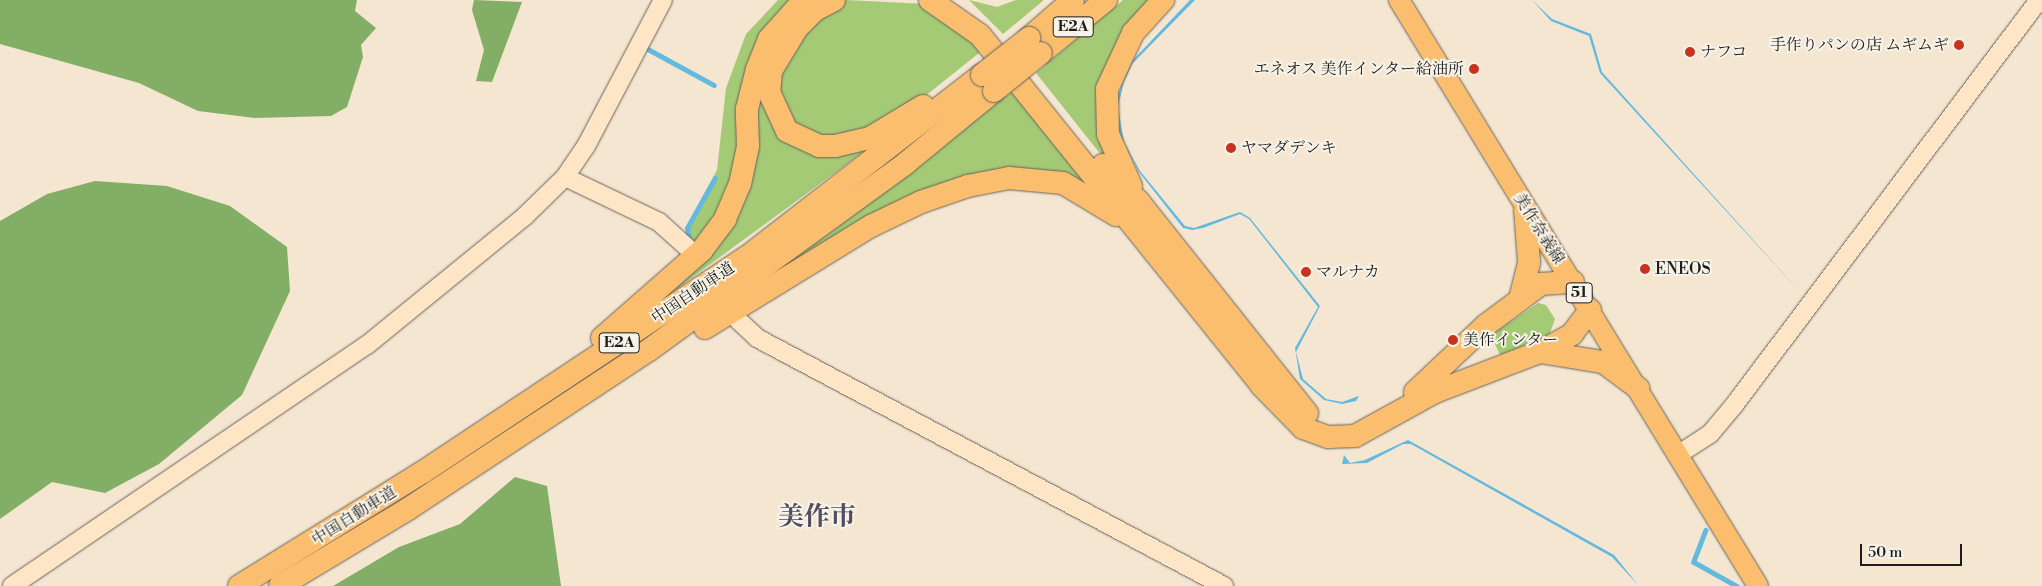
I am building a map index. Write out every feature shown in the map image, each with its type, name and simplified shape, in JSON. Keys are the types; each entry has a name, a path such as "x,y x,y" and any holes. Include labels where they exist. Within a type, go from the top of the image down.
{"highway":[{"path":"424,472 626,320 702,250 725,219 740,184 748,146 747,109 760,62 769,39 804,0"},
{"path":"834,0 815,10 797,28 771,71 769,92 787,131 819,146 835,146 870,138 925,105 961,92"},
{"path":"930,0 980,35 1279,407 1303,428 1328,436 1355,436 1434,392 1540,352 1572,334 1590,310"},
{"path":"960,0 990,24 1115,180 1138,202 1277,373 1289,396 1306,413 1332,426 1356,426 1428,384 1520,299 1541,284 1573,282"},
{"name":"中国自動車道","path":"1035,46 1073,0"},
{"name":"中国自動車道","path":"280,586 561,410 740,286 1035,46 1106,0"},
{"path":"1138,202 1108,134 1107,90 1133,33 1163,0"},
{"name":"中国自動車道","path":"239,586 424,472 747,257 961,92 988,83"},
{"path":"561,410 594,402 871,226 921,202 968,186 1009,178 1063,183 1093,199 1144,238"},
{"path":"1520,299 1529,262 1525,209"},
{"path":"1540,352 1603,362 1638,388"}],"main road":[{"name":"美作奈義線","path":"1398,0 1525,209 1573,282 1679,454 1758,586"}],"street":[{"path":"12,586 367,345 525,216 565,177 664,0"},
{"path":"1679,454 1710,434 1735,404 2039,0"},
{"path":"565,177 659,222 690,250"},
{"path":"738,320 757,338 1224,586"}],"green space":[{"path":"0,0 357,0 355,11 376,28 361,45 363,57 347,107 331,116 255,118 198,111 139,83 0,44"},
{"path":"474,0 522,2 492,82 476,81 484,50 472,10"},
{"path":"778,0 794,0 740,147 723,208 694,247 685,230 717,170 726,88 746,34"},
{"path":"846,0 926,4 984,49 914,105 862,133 823,138 793,125 777,98 782,59 832,7"},
{"path":"969,0 997,7 1016,0 1044,0 1003,34"},
{"path":"1123,0 1155,0 1114,52 1117,175 1036,73"},
{"path":"759,84 790,141 878,141 675,290 713,246"},
{"path":"1017,88 1105,198 1000,173 740,297"},
{"path":"95,181 167,186 230,206 287,247 290,291 242,395 159,464 105,493 52,482 0,519 0,221 47,194"},
{"path":"1538,303 1546,305 1555,319 1549,336 1500,355 1491,335"},
{"path":"515,477 547,486 561,586 333,586 399,547 460,524"}],"water":[{"path":"1190,0 1195,0 1132,64 1124,82 1118,107 1118,95 1131,62"},
{"path":"1532,0 1552,19 1591,34 1602,72 1800,292 1600,73 1589,36 1551,21"},
{"path":"1118,107 1124,142 1140,171 1185,226 1194,228 1240,212 1250,218 1320,306 1296,352 1303,379 1326,399 1342,402 1359,396 1356,401 1342,404 1324,400 1300,379 1295,348 1318,307 1249,219 1240,214 1203,228 1192,230 1183,228 1139,172 1118,131"},
{"path":"1408,440 1614,555 1639,586 1612,557 1411,444 1403,444 1367,463 1342,464 1344,455 1350,463 1365,460"}],"waterway":[{"path":"648,49 714,85"},
{"path":"689,240 687,228 715,178"},
{"path":"1706,530 1694,562 1737,586"}],"tunnel":[{"path":"690,250 718,290"}],"place":[{"name":"手作りパンの店 ムギムギ","path":"1959,45"},
{"name":"ナフコ","path":"1690,52"},
{"name":"エネオス 美作インター給油所","path":"1474,69"},
{"name":"ヤマダデンキ","path":"1231,148"},
{"name":"ENEOS","path":"1645,269"},
{"name":"マルナカ","path":"1306,272"},
{"name":"美作インター","path":"1453,340"}],"district":[{"name":"美作市","path":"817,518"}]}
